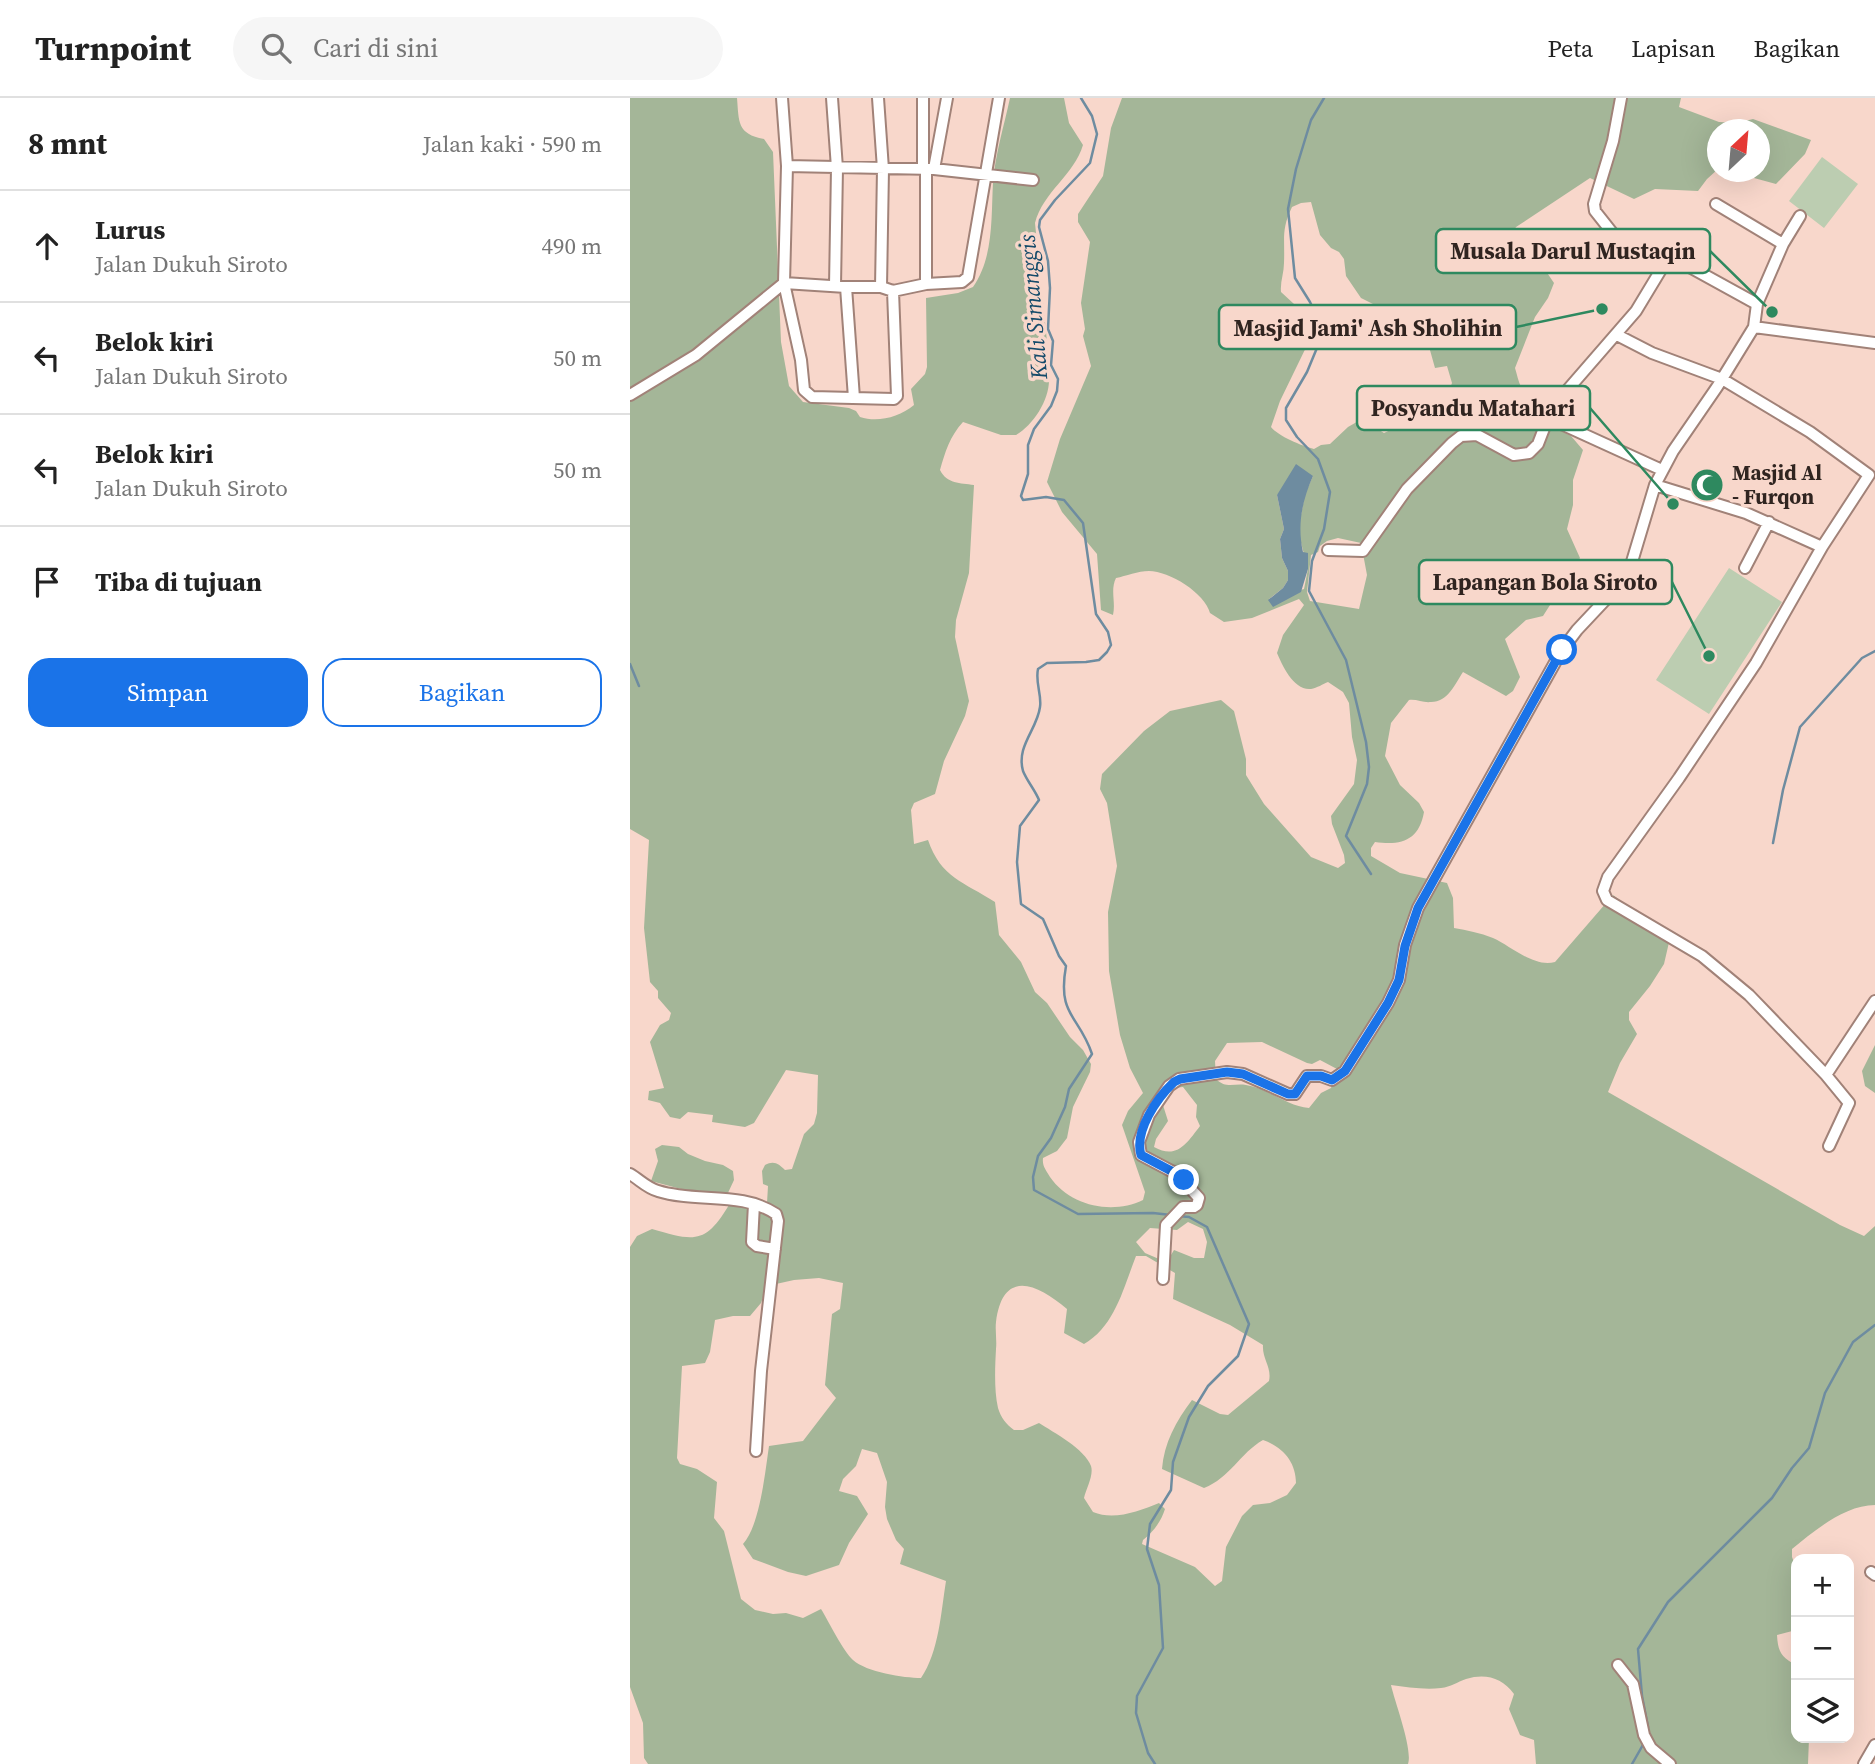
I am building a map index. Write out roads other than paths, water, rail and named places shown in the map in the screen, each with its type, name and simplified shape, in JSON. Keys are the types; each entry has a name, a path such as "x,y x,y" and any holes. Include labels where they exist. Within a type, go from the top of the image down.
{"street":[{"path":"782,98 787,166 785,283 801,360 804,390 812,397 894,399 897,396 893,291"},
{"path":"832,98 841,287 854,398"},
{"path":"878,98 883,169 881,287"},
{"path":"923,98 928,170 926,285"},
{"path":"928,170 947,98"},
{"path":"630,395 696,355 785,283 881,287 893,291 962,282 968,277 999,98"},
{"path":"1621,98 1613,141 1594,204 1595,211 1618,240 1688,266 1757,304"},
{"path":"787,166 928,170 1033,180"},
{"path":"1716,204 1783,244"},
{"path":"1163,1279 1166,1225 1182,1207 1197,1205 1199,1198 1177,1174 1141,1155 1139,1142 1157,1103 1169,1086 1180,1079 1227,1072 1243,1074 1288,1094 1295,1094 1307,1076 1321,1076 1332,1080 1345,1071 1388,1003 1399,980 1405,946 1418,908 1562,650 1608,597 1631,565 1662,470 1754,327 1757,304 1783,244 1800,216"},
{"path":"1573,245 1600,254 1610,252 1623,242"},
{"path":"1328,550 1363,551 1407,489 1461,436 1477,435 1514,455 1530,453 1538,444 1557,402 1636,312 1668,258"},
{"path":"1754,327 1875,343"},
{"path":"1616,335 1652,353 1722,379 1810,432 1868,473 1868,478 1822,547 1756,663 1608,877 1603,891 1606,900 1702,956 1749,995 1826,1075 1849,1103 1829,1146"},
{"path":"1548,418 1662,470"},
{"path":"1655,485 1702,498 1769,522 1822,547"},
{"path":"1745,568 1769,522"},
{"path":"1826,1075 1875,1001"},
{"path":"630,1174 657,1191 754,1204 776,1214 778,1221 761,1371 756,1451"},
{"path":"754,1204 752,1242 757,1246 775,1249"},
{"path":"1618,1665 1633,1684 1644,1735 1651,1748 1670,1764"},
{"path":"1864,1764 1875,1745"}],"water":[{"path":"1296,464 1313,476 1303,504 1301,523 1301,542 1303,552 1308,553 1308,569 1301,592 1273,607 1268,600 1283,588 1288,580 1288,571 1282,558 1280,539 1284,529 1277,495"}],"waterway":[{"name":"Kali Simanggis","path":"1081,98 1092,116 1097,134 1090,163 1040,220 1039,227 1048,261 1048,329 1053,341 1051,365 1058,379 1051,406 1034,429 1028,445 1028,474 1021,496 1023,500 1046,497 1064,500 1083,523 1096,614 1108,632 1111,645 1099,660 1047,663 1038,669 1040,707 1022,754 1023,771 1039,800 1020,826 1017,862 1021,904 1043,919 1066,966 1064,995 1067,1006 1092,1054 1069,1089 1065,1107 1051,1138 1038,1156 1033,1177 1034,1190 1078,1214 1171,1215"},
{"path":"1324,98 1311,120 1296,169 1288,209 1295,278 1324,331 1307,372 1286,408 1286,420 1297,437 1318,459 1330,492 1324,529 1312,561 1309,591 1346,660 1366,742 1369,767 1367,784 1346,836 1371,874"},
{"path":"1773,843 1783,790 1800,727 1862,658 1875,651"},
{"path":"630,664 639,686"},
{"name":"Kali Simanggis","path":"1155,1764 1148,1753 1136,1713 1137,1696 1163,1648 1159,1585 1147,1549 1150,1524 1171,1490 1173,1462 1189,1417 1208,1386 1238,1356 1249,1324 1207,1227 1189,1217 1178,1216"},
{"path":"1648,1727 1638,1649 1668,1602 1772,1498 1809,1448 1825,1393 1853,1342 1875,1325"},
{"path":"1632,1764 1644,1743"}],"place":[{"name":"Masjid Jami' Ash Sholihin","path":"1602,309"},
{"name":"Musala Darul Mustaqin","path":"1772,312"},
{"name":"Masjid Al - Furqon","path":"1707,485"},
{"name":"Posyandu Matahari","path":"1673,504"},
{"name":"Lapangan Bola Siroto","path":"1709,656"}]}
